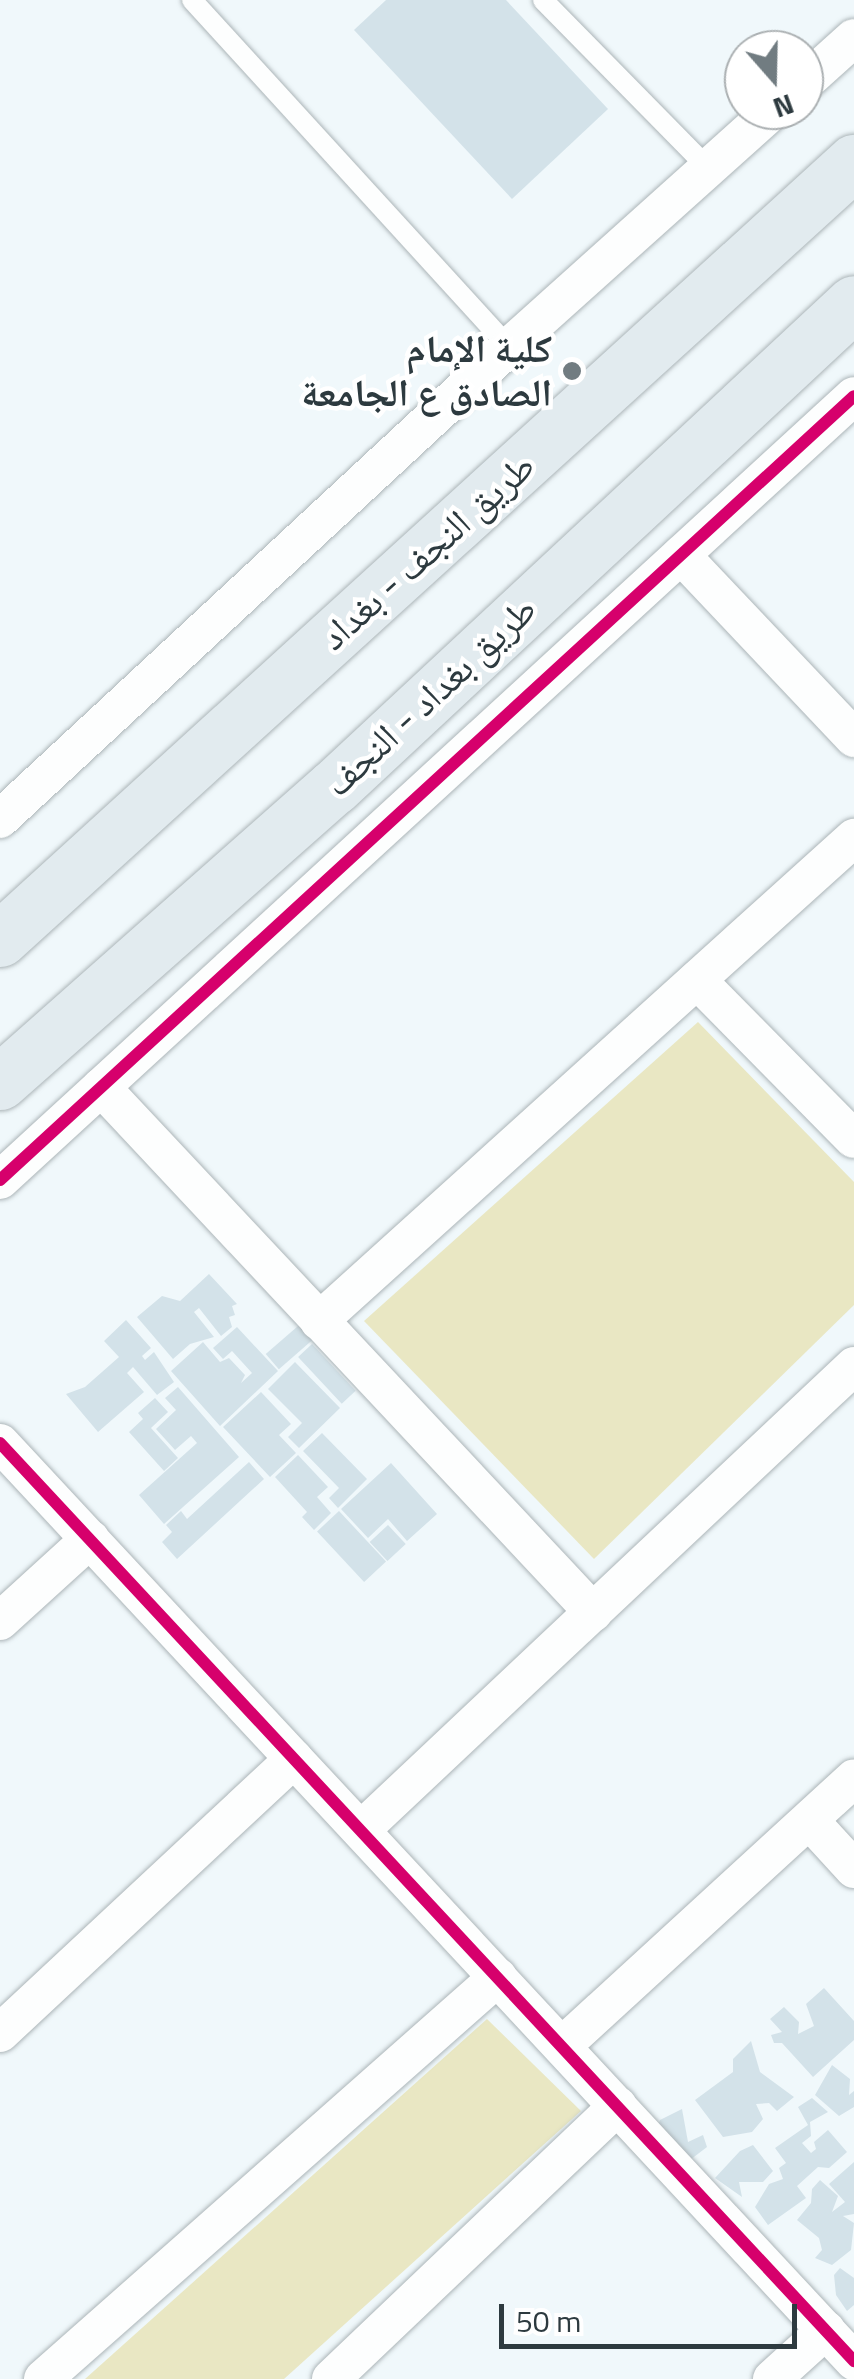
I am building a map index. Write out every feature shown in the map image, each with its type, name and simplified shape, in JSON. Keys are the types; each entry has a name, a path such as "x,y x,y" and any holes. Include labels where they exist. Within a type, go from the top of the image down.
{"main road":[{"name":"طريق النجف - بغداد","path":"0,939 854,162"},
{"name":"طريق بغداد - النجف","path":"0,1082 334,787 854,304"}],"street":[{"path":"824,65 854,38"},
{"path":"0,819 510,346 751,130"},
{"path":"0,1180 854,396"},
{"path":"681,555 854,738"},
{"path":"318,1320 854,838"},
{"path":"697,980 854,1139"},
{"path":"101,1087 593,1612"},
{"path":"361,1830 854,1366"},
{"path":"0,1443 854,2360"},
{"path":"0,1621 90,1539"},
{"path":"0,2033 294,1760"},
{"path":"562,2046 854,1778"},
{"path":"810,1821 854,1870"},
{"path":"43,2379 498,1977"},
{"path":"331,2379 618,2106"},
{"path":"772,2379 826,2330"}],"lane":[{"path":"192,0 510,346"},
{"path":"542,0 708,168"}],"shaded area":[{"path":"698,1022 854,1182 854,1305 594,1559 364,1321"},
{"path":"487,2019 581,2111 284,2379 85,2379"}],"building":[{"path":"386,0 506,0 608,109 512,199 354,30"},
{"path":"209,1274 237,1304 232,1306 235,1315 229,1317 232,1327 221,1336 199,1308 194,1312 214,1337 190,1344 173,1359 137,1317 162,1296 180,1301"},
{"path":"126,1320 151,1348 142,1356 145,1360 154,1352 174,1382 157,1395 133,1367 127,1373 144,1392 98,1432 66,1394 85,1387 119,1357 104,1341"},
{"path":"305,1320 318,1335 279,1369 266,1354"},
{"path":"237,1327 278,1371 220,1426 171,1371 203,1342 220,1362 229,1358 245,1375 241,1383 252,1373 232,1351 223,1359 213,1348"},
{"path":"312,1344 356,1391 342,1404 298,1357"},
{"path":"295,1362 340,1408 299,1448 288,1437 302,1423 268,1389"},
{"path":"178,1387 239,1457 164,1524 139,1495 197,1443 191,1436 175,1450 156,1429 176,1410 165,1398"},
{"path":"261,1392 291,1424 279,1435 296,1453 270,1477 223,1427"},
{"path":"155,1398 168,1412 151,1428 178,1458 164,1471 129,1432 143,1419 138,1413"},
{"path":"322,1433 367,1479 338,1508 329,1498 339,1488 303,1451"},
{"path":"298,1455 328,1487 317,1497 331,1513 314,1530 302,1517 307,1512 275,1477"},
{"path":"249,1462 264,1479 177,1559 162,1542 172,1532 166,1525 181,1511 187,1519"},
{"path":"391,1463 437,1514 407,1541 388,1519 368,1538 341,1509"},
{"path":"339,1511 386,1561 364,1582 317,1531"},
{"path":"388,1525 406,1544 387,1561 370,1542"},
{"path":"824,1988 854,2021 854,2040 813,2077 782,2043 774,2043 771,2035 782,2032 770,2019 784,2007 799,2022 798,2034 814,2026 806,2004"},
{"path":"751,2041 760,2072 794,2097 777,2111 769,2103 756,2104 763,2119 752,2132 723,2137 695,2100 733,2072 733,2059"},
{"path":"832,2065 850,2079 849,2095 854,2091 854,2107 839,2116 815,2095"},
{"path":"812,2098 828,2112 810,2122 811,2136 802,2143 811,2153 816,2149 814,2142 828,2130 847,2152 829,2168 818,2167 797,2186 806,2198 768,2225 755,2207 769,2184 783,2179 779,2168 786,2163 775,2148 808,2125 798,2107"},
{"path":"682,2109 688,2142 703,2135 707,2147 686,2163 656,2132 660,2120"},
{"path":"753,2145 773,2171 763,2182 739,2182 742,2197 715,2178 740,2151"},
{"path":"854,2162 854,2214 843,2216 854,2223 851,2250 832,2265 815,2258 822,2250 819,2238 797,2220 811,2203 812,2189 820,2180 838,2196 832,2212 845,2202 829,2184"},
{"path":"840,2268 854,2278 854,2305 847,2311 836,2295 834,2275"}],"cycle path":[{"path":"0,1180 854,396"},
{"path":"0,1443 854,2361"}],"place":[{"name":"كلية الإمام الصادق ع الجامعة","path":"572,371"}]}
